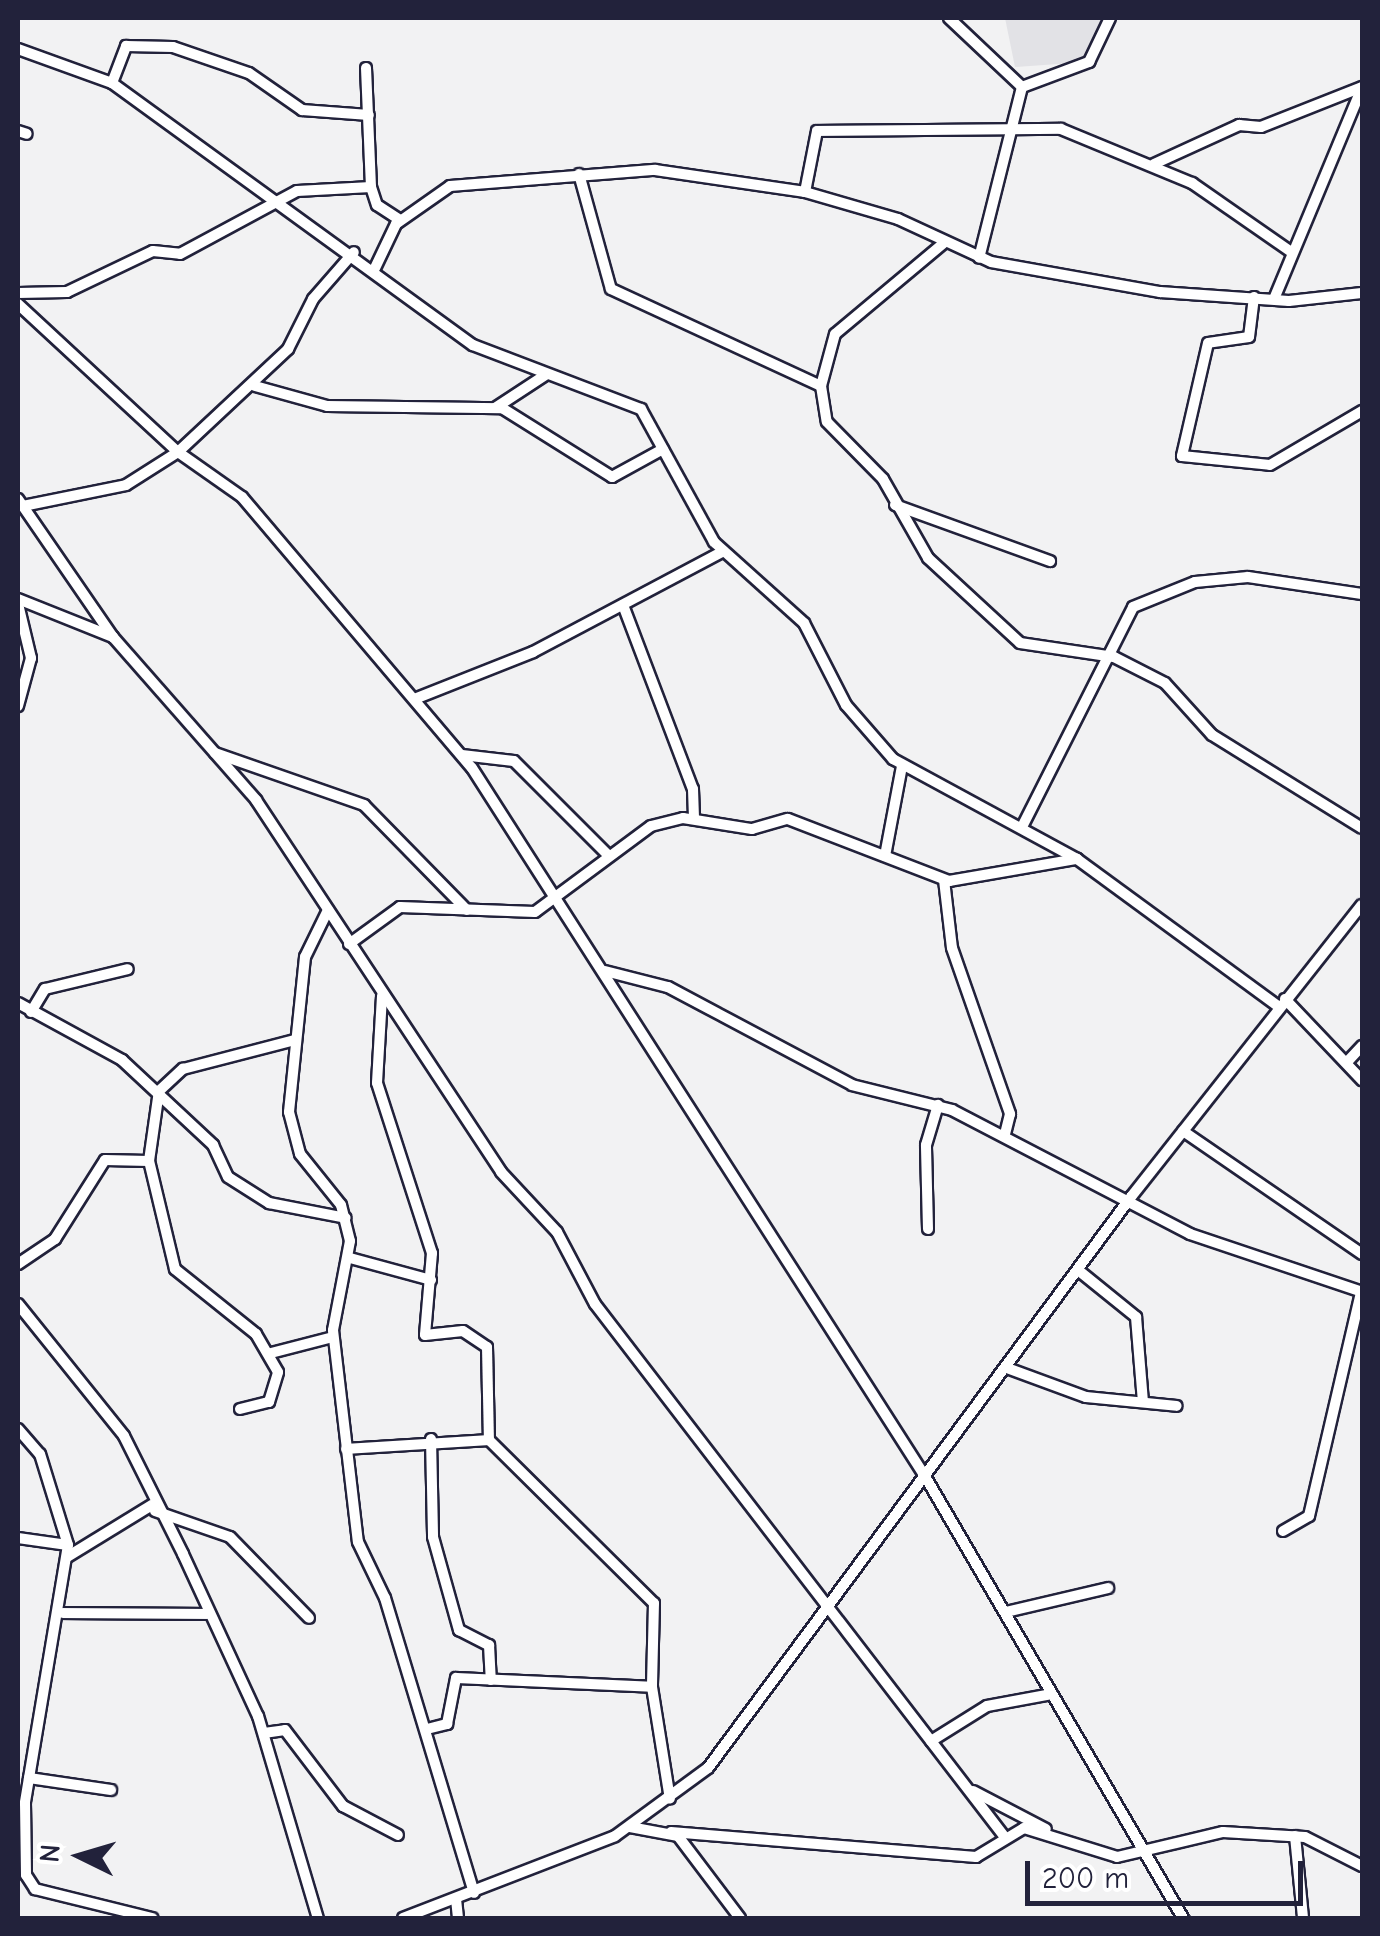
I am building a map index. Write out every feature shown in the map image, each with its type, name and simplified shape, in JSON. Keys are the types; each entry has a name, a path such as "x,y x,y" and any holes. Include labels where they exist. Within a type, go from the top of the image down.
{"street":[{"path":"949,18 1022,87"},
{"path":"979,258 998,202 1006,130 1022,87 1089,62 1110,18"},
{"path":"112,83 126,46 173,47 249,72 308,112 369,115"},
{"path":"18,49 112,83 354,252 474,345 635,406 722,552 804,623 852,713 902,766 1023,825 1077,859 1282,1003 1348,1061 1362,1080"},
{"path":"366,68 371,188 377,205 400,220"},
{"path":"1153,164 1239,125 1261,128 1362,88"},
{"path":"1274,299 1290,251 1362,88"},
{"path":"805,192 816,131 1079,132 1153,164 1253,217 1290,251"},
{"path":"375,268 400,220 450,186 578,174 669,171 805,192 979,258 1160,292 1274,299 1362,293"},
{"path":"578,174 611,289 821,386"},
{"path":"18,293 68,292 153,251 180,254 276,201 314,186 371,188"},
{"path":"945,242 835,334 821,386 828,422 895,505 928,558 1020,643 1114,657 1173,689 1248,761 1324,797 1362,828"},
{"path":"354,252 255,386 178,452 126,486 20,502 113,637 214,752 328,910 500,1172 557,1232 637,1361 833,1607 1004,1836"},
{"path":"1254,297 1249,337 1208,343 1182,456 1270,464 1362,411"},
{"path":"18,304 178,452 242,497 418,698 462,756 559,899 926,1478 1146,1849 1182,1918"},
{"path":"494,409 549,373"},
{"path":"255,386 326,406 494,409 545,428 612,477 664,449"},
{"path":"895,505 1050,561"},
{"path":"418,698 623,605 722,552"},
{"path":"1023,825 1114,657 1130,610 1195,582 1280,576 1362,594"},
{"path":"18,601 113,637"},
{"path":"18,601 31,658 18,706"},
{"path":"623,605 693,789 694,818"},
{"path":"214,752 364,805 466,910"},
{"path":"462,756 514,761 609,856"},
{"path":"885,856 902,766"},
{"path":"319,941 347,941 392,908 466,910 509,918 559,899 652,826 694,818 752,829 788,818 944,880 1077,859"},
{"path":"944,880 952,948 1010,1114 1005,1134"},
{"path":"402,1918 474,1893 630,1826 708,1768 833,1607 1131,1197 1362,905"},
{"path":"328,910 319,941 306,957 295,1040 294,1139 346,1218 350,1258 334,1337 358,1542 427,1730 474,1893"},
{"path":"31,1012 45,990 128,969"},
{"path":"605,971 668,987 852,1085 938,1105 1005,1134 1131,1197 1190,1234 1362,1292 1309,1516 1283,1531"},
{"path":"382,995 377,1083 414,1181 431,1280 425,1335 464,1331 490,1352 489,1440"},
{"path":"18,1004 122,1060 213,1145 228,1177 269,1202 346,1218"},
{"path":"240,1409 269,1402 278,1372 271,1353 177,1273 150,1162 159,1092 184,1069 295,1040"},
{"path":"1348,1061 1362,1046"},
{"path":"928,1228 926,1146 938,1105"},
{"path":"1183,1131 1362,1254"},
{"path":"18,1264 74,1216 106,1160 150,1162"},
{"path":"350,1258 431,1280"},
{"path":"1078,1270 1136,1316 1142,1402"},
{"path":"18,1304 124,1436 153,1508 264,1733 318,1918"},
{"path":"271,1353 334,1337"},
{"path":"1007,1368 1072,1394 1177,1406"},
{"path":"18,1429 40,1454 67,1551 63,1613 29,1778 28,1882 152,1918"},
{"path":"346,1449 431,1439 489,1440 654,1604 652,1687 670,1799"},
{"path":"431,1439 433,1537 459,1630 489,1645 492,1680"},
{"path":"18,1538 67,1551 153,1508 230,1537 309,1618"},
{"path":"1006,1612 1108,1588"},
{"path":"63,1613 208,1614"},
{"path":"427,1730 448,1724 454,1678 652,1687"},
{"path":"931,1741 987,1706 1052,1694"},
{"path":"264,1733 285,1730 343,1806 398,1835"},
{"path":"29,1778 111,1790"},
{"path":"972,1790 1046,1829 1112,1856 1210,1833 1294,1836 1362,1866"},
{"path":"630,1826 976,1858 1004,1836 1046,1829"},
{"path":"671,1832 740,1918"},
{"path":"1294,1836 1304,1918"},
{"path":"456,1899 458,1918"}],"shaded area":[{"path":"1005,18 1107,18 1086,62 1015,67"}]}
